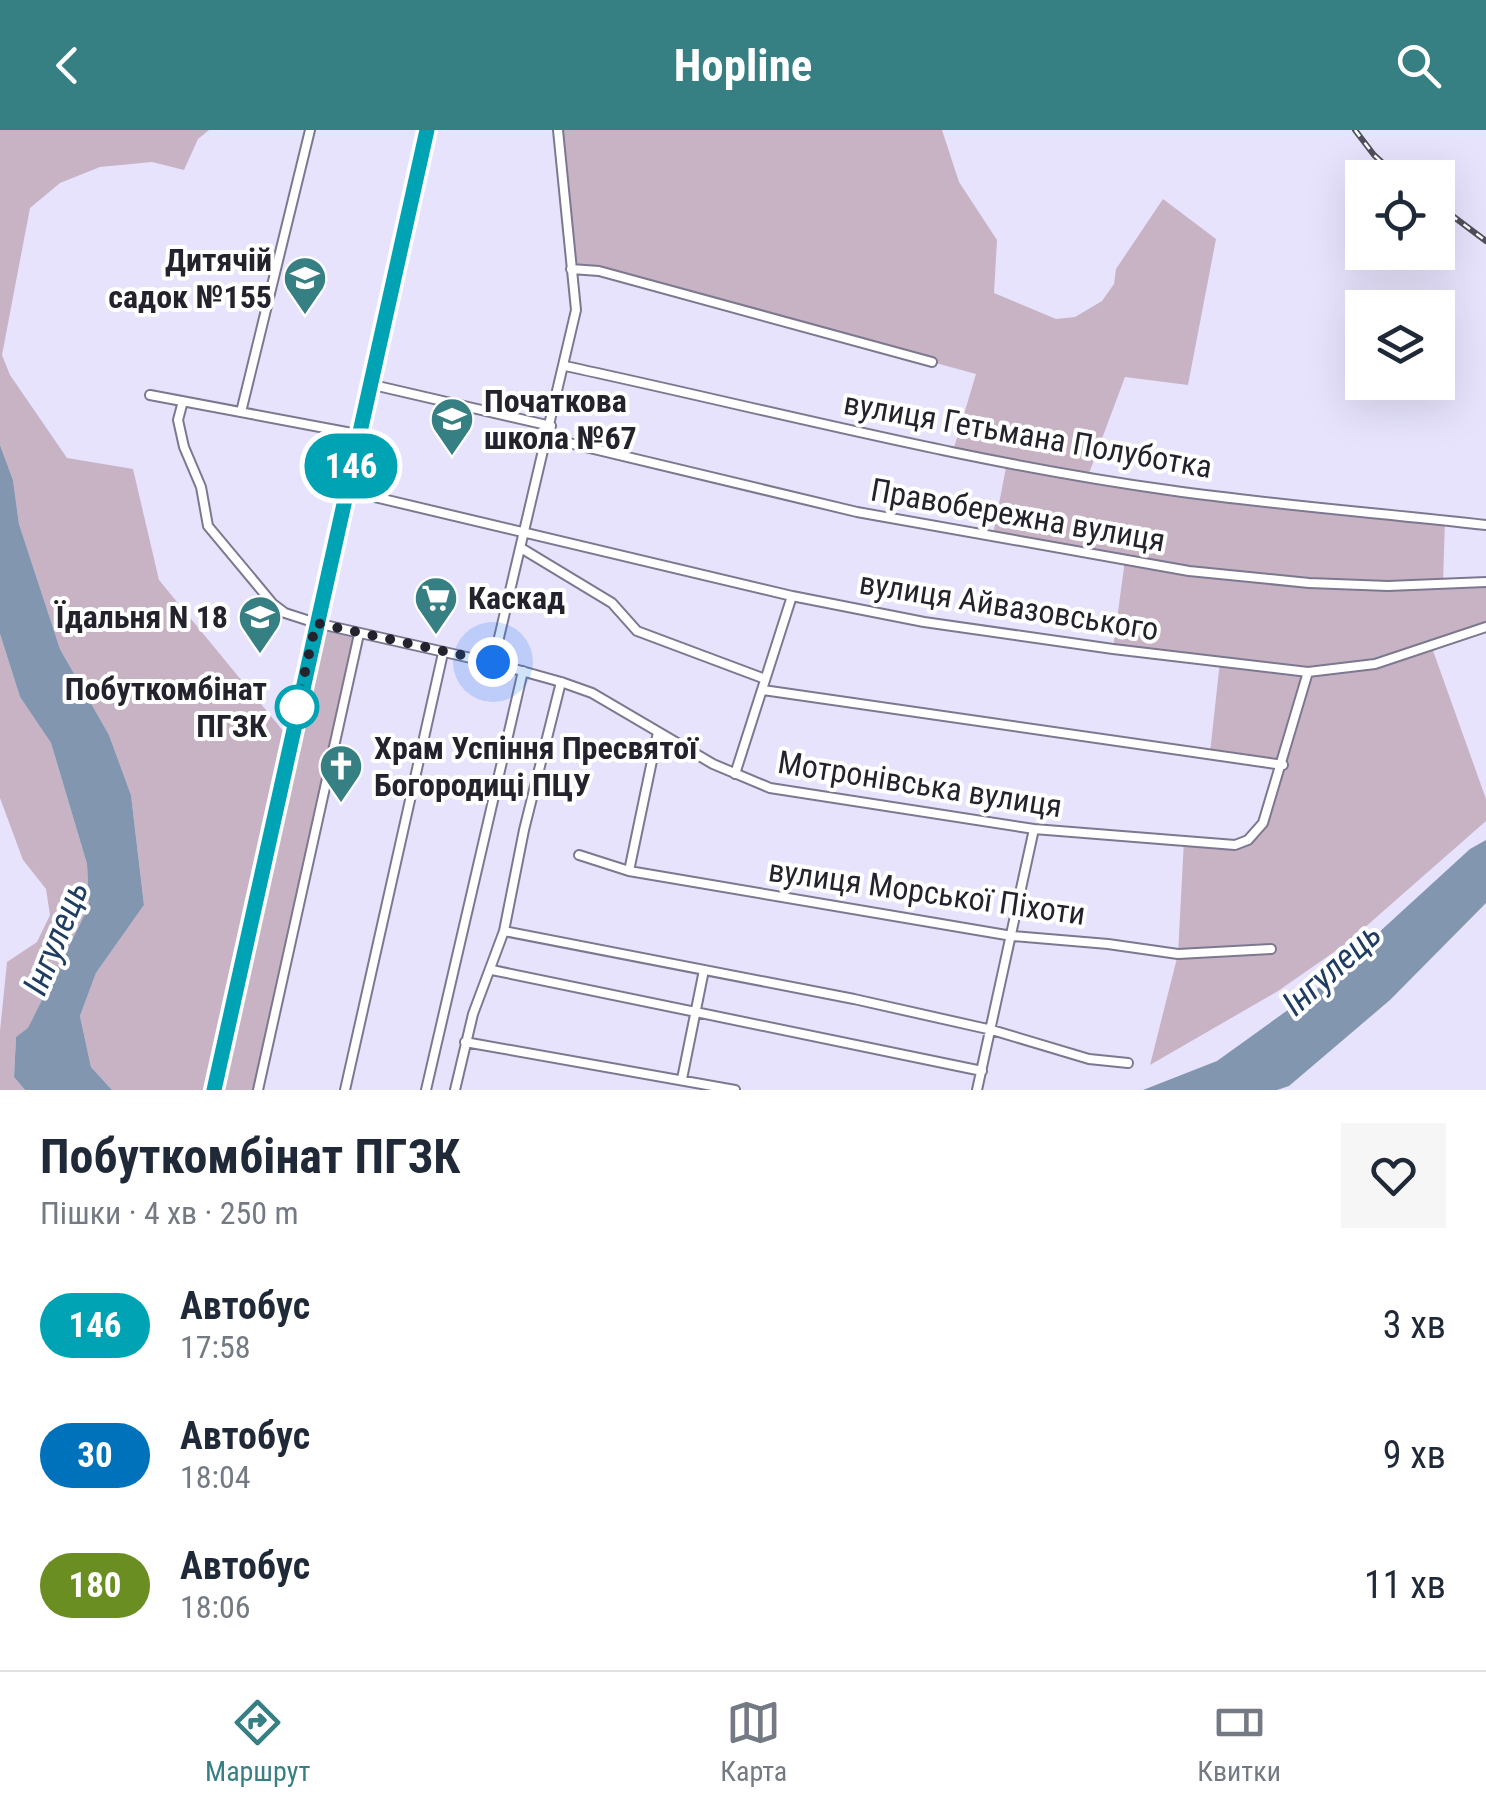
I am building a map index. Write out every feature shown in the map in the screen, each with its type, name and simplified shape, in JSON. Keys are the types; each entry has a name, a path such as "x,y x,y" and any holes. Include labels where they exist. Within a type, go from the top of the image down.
{"street":[{"path":"242,412 310,130"},
{"path":"214,1090 427,130"},
{"path":"493,662 566,366 576,310 558,130"},
{"path":"571,270 599,272 932,362"},
{"name":"вулиця Гетьмана Полуботка","path":"566,366 1088,477 1169,490 1486,525"},
{"path":"369,384 551,426"},
{"path":"150,394 358,434"},
{"name":"Мотронівська вулиця","path":"182,400 178,420 184,447 201,486 208,526 273,604 286,613 561,682 592,694 685,750 780,790 1034,829 1235,845 1248,840 1263,823 1308,672"},
{"name":"Правобережна вулиця","path":"548,438 857,512 1189,571 1388,586 1486,582"},
{"name":"вулиця Айвазовського","path":"345,490 792,596 924,622 1112,649 1308,672 1375,664 1486,627"},
{"path":"521,548 612,603 637,631 766,679"},
{"path":"735,774 792,596"},
{"path":"258,1090 360,634"},
{"path":"345,1090 444,652"},
{"path":"426,1090 523,671"},
{"path":"455,1090 465,1042 504,931 524,830 561,682"},
{"path":"762,690 1283,765"},
{"path":"629,871 658,732"},
{"path":"977,1090 1034,829"},
{"name":"вулиця Морської Піхоти","path":"579,856 629,871 1012,936 1178,954 1272,949"},
{"path":"504,931 854,999 992,1030 1089,1059 1128,1063"},
{"path":"492,970 982,1071"},
{"path":"682,1079 704,970"},
{"path":"465,1042 735,1090"}],"shaded area":[{"path":"0,130 209,130 198,139 184,170 152,162 100,167 60,183 30,208 2,355 10,375 67,458 133,469 159,580 289,738 316,623 359,634 258,1090 112,1090 91,1067 80,1016 96,973 144,905 131,795 109,735 60,649 19,524 13,480 0,445"},
{"path":"558,130 942,130 959,182 997,240 994,293 1056,319 1075,317 1102,301 1114,284 1116,269 1163,199 1216,239 1188,385 1125,377 1088,476 1169,491 1445,520 1443,583 1486,582 1486,627 1431,645 1486,799 1486,821 1347,943 1278,991 1150,1065 1178,954 1184,840 1235,845 1255,835 1283,766 1210,753 1220,661 1113,649 1125,560 993,535 1007,462 953,451 976,374 599,271 571,269"},
{"path":"0,634 20,697 51,743 87,864 89,906 28,1029 16,1037 14,1077 25,1090 0,1090 0,1031 7,962 37,942 50,915 46,889 23,860 0,798"}],"water":[{"path":"0,445 13,480 19,524 60,649 109,735 131,795 144,905 96,973 80,1016 91,1067 112,1090 25,1090 14,1077 16,1037 28,1028 89,906 87,864 51,743 20,697 0,634"},
{"path":"1486,840 1486,903 1390,1000 1289,1086 1277,1090 1143,1090 1217,1061 1317,989 1470,849"}],"railway":[{"path":"1355,130 1379,160"},
{"path":"1455,218 1486,241"}],"bus line":[{"name":"146","path":"214,1090 427,130"}],"place":[{"name":"Дитячій садок №155","path":"305,316"},
{"name":"Початкова школа №67","path":"452,457"},
{"name":"Каскад","path":"436,636"},
{"name":"Їдальня N 18","path":"260,655"},
{"name":"Побуткомбінат ПГЗК","path":"297,707"},
{"name":"Храм Успіння Пресвятої Богородиці ПЦУ","path":"341,804"}],"route":[{"path":"297,707 316,623 493,662"}],"water label":[{"name":"Інгулець","path":"56,938"},
{"name":"Інгулець","path":"1332,969"}]}
